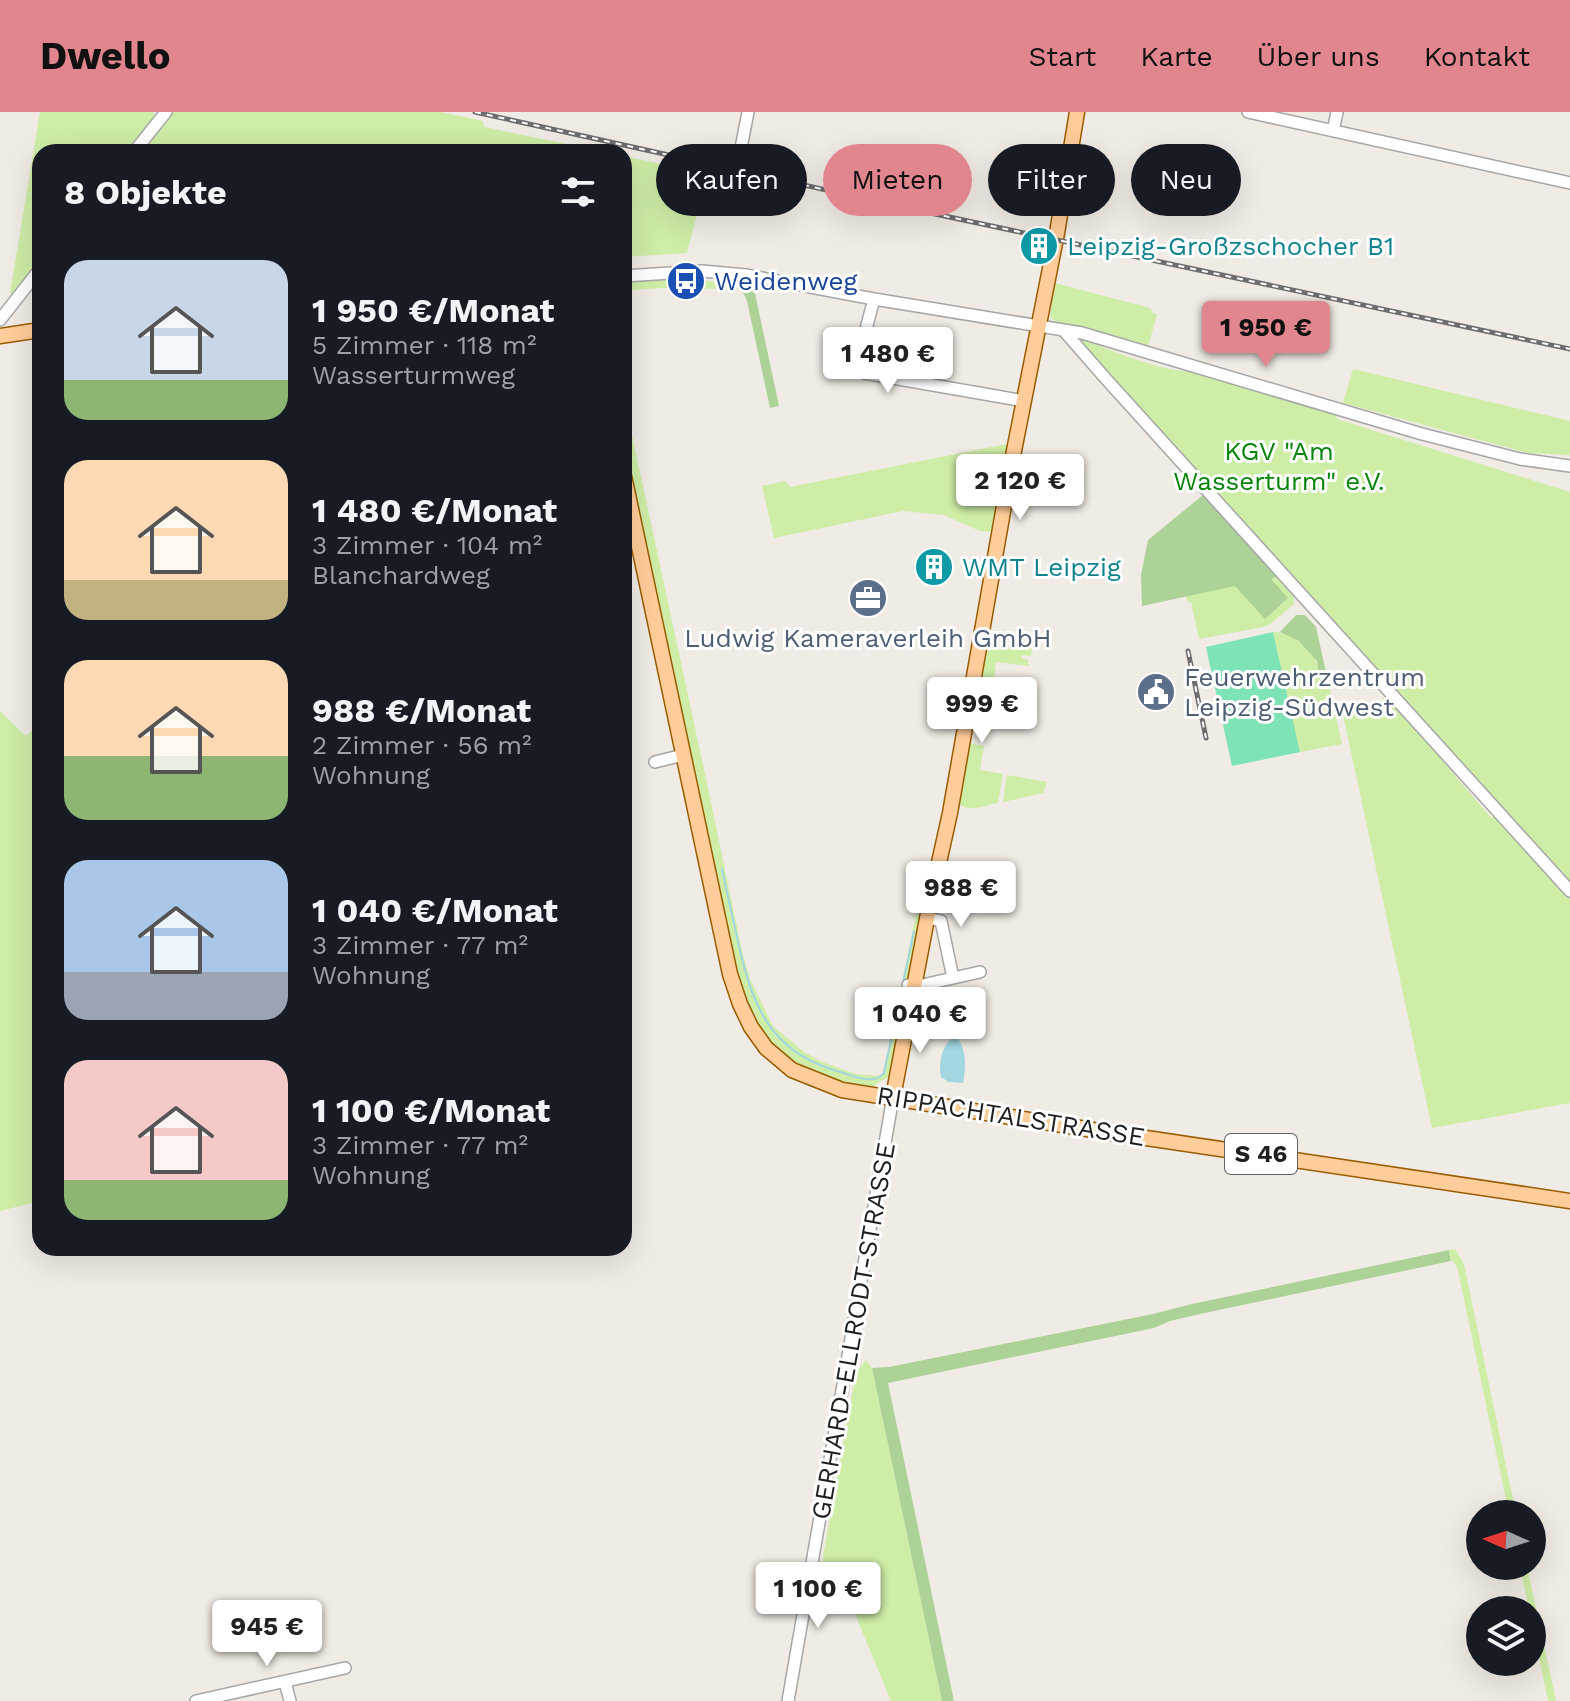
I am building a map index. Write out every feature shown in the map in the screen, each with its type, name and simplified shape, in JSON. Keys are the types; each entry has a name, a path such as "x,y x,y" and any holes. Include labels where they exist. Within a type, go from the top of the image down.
{"main road":[{"name":"GERHARD-ELLRODT-STRASSE","path":"893,1097 912,985 950,813 1077,112"},
{"path":"0,336 32,331"},
{"name":"RIPPACHTALSTRASSE","path":"632,514 730,974 751,1027 766,1048 792,1070 842,1090 1570,1201"}],"street":[{"path":"140,144 166,112"},
{"path":"742,144 748,112"},
{"path":"1248,112 1570,183"},
{"path":"1333,131 1337,112"},
{"path":"632,275 702,271 733,273 1082,333 1422,434 1520,459 1570,466"},
{"path":"0,320 32,279"},
{"path":"874,299 859,355 859,368 864,373 1024,401"},
{"path":"1064,331 1570,891"},
{"path":"655,762 683,755"},
{"path":"928,918 941,921 953,978"},
{"path":"912,985 980,972"},
{"name":"GERHARD-ELLRODT-STRASSE","path":"788,1701 893,1097"},
{"path":"196,1701 345,1668"},
{"path":"285,1682 290,1701"}],"green space":[{"path":"40,112 153,112 156,117 134,144 35,144"},
{"path":"170,112 440,112 483,121 484,127 567,144 144,144"},
{"path":"632,158 656,163 656,216 697,216 687,253 632,256"},
{"path":"32,160 32,273 15,295 10,293"},
{"path":"632,278 738,282 737,289 632,290"},
{"path":"738,282 753,284 779,406 770,408 747,301 737,289"},
{"path":"1055,283 1150,308 1157,314 1148,347 1055,322 1050,316"},
{"path":"1073,336 1150,364 1192,371 1335,412 1337,419 1570,492 1570,1103 1432,1128 1343,715 1374,708 1387,695 1491,818 1502,810"},
{"name":"KGV \"Am Wasserturm\" e.V.","path":"1353,369 1570,421 1570,455 1528,453 1343,403"},
{"path":"632,435 742,951 750,979 773,1026 804,1052 822,1062 856,1074 878,1076 883,1073 916,915 923,916 891,1076 872,1088 821,1078 786,1057 756,1022 732,963 632,496"},
{"path":"1007,444 993,532 980,531 944,515 903,511 774,538 762,486 785,481 790,487"},
{"path":"1203,495 1278,576 1271,579 1288,598 1265,619 1235,586 1142,606 1141,575 1148,540"},
{"path":"1278,576 1294,594 1294,604 1268,626 1199,639 1191,602 1188,603 1186,596"},
{"path":"1296,615 1305,615 1316,627 1326,672 1319,674 1317,661 1299,641 1280,632"},
{"path":"1273,632 1298,641 1313,656 1319,674 1326,672 1342,744 1300,752"},
{"path":"1273,632 1300,752 1232,766 1206,647"},
{"path":"1025,644 1032,649 1031,656 1022,655 1021,658 1028,660 1031,666 996,662 991,707 981,705 976,700 984,652"},
{"path":"0,711 26,736 32,730 32,1203 0,1211"},
{"path":"969,743 984,746 980,770 1003,774 998,803 973,808 959,804"},
{"path":"1007,775 1047,782 1043,793 1003,802"},
{"path":"1455,1249 1464,1264 1513,1500 1506,1500 1457,1266 1449,1250"},
{"path":"1449,1250 1451,1261 1200,1314 1154,1328 888,1383 954,1701 942,1701 872,1368 1153,1314"},
{"path":"866,1360 872,1368 942,1701 891,1701 857,1619 847,1581 835,1571 823,1577 823,1556 856,1372"},
{"path":"1523,1580 1530,1580 1533,1596 1526,1596"},
{"path":"1546,1654 1556,1701 1548,1701 1543,1676 1546,1676"}],"water":[{"path":"955,1036 964,1052 963,1083 949,1082 941,1077 942,1054"}],"waterway":[{"path":"722,869 744,966 759,1008 783,1041 819,1065 865,1079 876,1079 884,1073 914,931"}],"railway":[{"path":"475,112 619,144"},
{"path":"632,147 1570,349"},
{"path":"1188,651 1206,738"}],"place":[{"name":"Leipzig-Großzschocher B1","path":"1039,246"},
{"name":"Weidenweg","path":"686,281"},
{"name":"WMT Leipzig","path":"934,567"},
{"name":"Ludwig Kameraverleih GmbH","path":"868,598"},
{"name":"Feuerwehrzentrum Leipzig-Südwest","path":"1156,692"}]}
